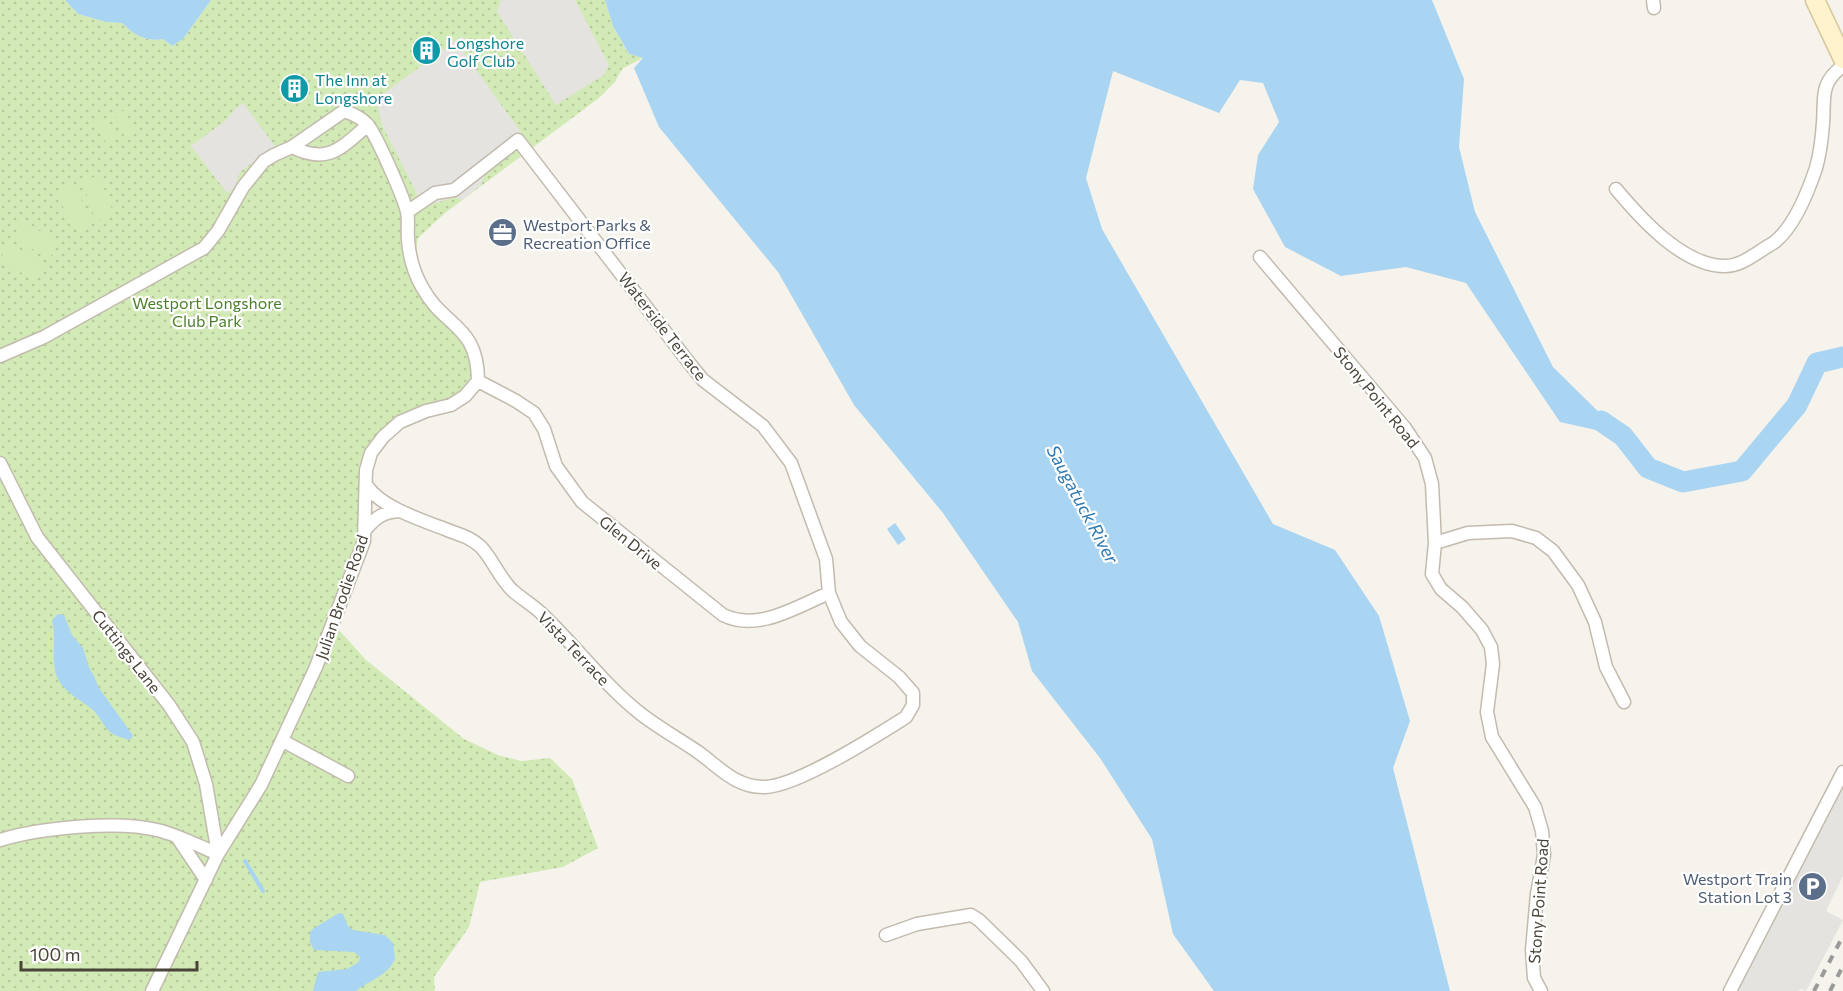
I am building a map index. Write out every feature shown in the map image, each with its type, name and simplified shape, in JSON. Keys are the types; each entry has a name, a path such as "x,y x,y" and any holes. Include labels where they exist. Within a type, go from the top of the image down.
{"main road":[{"path":"1815,0 1843,58"}],"street":[{"path":"1616,189 1669,243 1693,257 1726,266 1735,265 1754,256 1778,240 1792,221 1804,198 1817,166 1825,90 1843,66"},
{"path":"0,356 44,337 204,248 219,231 243,187 255,171 274,155 292,147 344,111 358,116 368,125 381,148 407,212 408,240 414,270 422,288 434,304 472,344 478,363 478,381"},
{"path":"292,147 304,153 325,156 368,125"},
{"name":"Waterside Terrace","path":"407,212 435,193 454,190 518,140 703,380 763,426 791,463 826,559 829,593 841,622 861,646 900,677 913,693 913,705 906,717 809,773 774,786 751,786"},
{"name":"Stony Point Road","path":"1260,257 1405,428 1425,458 1432,484 1435,543 1432,574 1441,589 1462,607 1482,630 1491,647 1493,664 1487,712 1492,737 1535,807 1542,831 1544,855 1537,894 1532,950 1534,978 1541,991"},
{"name":"Julian Brodie Road","path":"152,991 218,854 261,785 316,667 364,541 366,470 371,453 383,437 400,422 426,411 451,405 465,396 478,381"},
{"name":"Glen Drive","path":"478,381 534,413 544,429 556,466 582,502 723,615 735,621 759,621 829,593"},
{"name":"Cuttings Lane","path":"0,463 37,537 170,705 193,742 206,784 218,854"},
{"name":"Vista Terrace","path":"367,486 373,495 384,504 447,530 468,536 482,549 513,590 541,612 599,674 641,713 700,753 730,778 751,786"},
{"path":"365,530 376,517 389,512 402,511"},
{"path":"1435,543 1468,534 1512,531 1536,538 1553,551 1578,585 1595,622 1606,667 1624,702"},
{"path":"283,741 348,776"},
{"path":"1730,991 1843,772"},
{"path":"0,840 66,828 123,827 157,830 218,854"},
{"path":"177,837 206,880"},
{"path":"886,935 917,924 971,915 1021,961 1043,991"}],"green space":[{"name":"Westport Longshore Club Park","path":"0,0 65,0 78,14 106,22 122,23 141,37 163,39 172,46 183,39 211,0 605,0 613,26 628,53 643,58 622,69 615,82 599,98 445,213 418,238 412,279 426,301 465,344 474,360 472,381 464,391 451,399 420,407 381,429 366,448 359,466 360,538 330,620 366,660 464,739 498,755 521,761 550,758 572,779 598,848 563,867 480,882 469,927 434,977 435,991 0,991"},
{"path":"125,110 134,133 124,136 115,114"},
{"path":"107,118 116,140 106,144 97,122"},
{"path":"99,175 114,214 96,221 82,182"},
{"path":"75,184 90,223 72,230 57,191"},
{"path":"22,221 59,242 49,259 13,237"},
{"path":"9,243 45,264 35,281 0,260"}],"shaded area":[{"path":"501,0 575,0 609,65 604,75 556,105 497,12"},
{"path":"462,36 470,47 464,53 528,142 486,172 481,185 462,200 455,197 427,206 418,196 382,125 376,99"},
{"path":"243,103 275,146 240,172 234,188 227,193 191,146 225,121"},
{"name":"Westport Train Station Lot 3","path":"1843,782 1843,876 1826,911 1843,920 1806,991 1800,989 1799,991 1736,991"}],"water":[{"path":"65,0 211,0 183,39 172,46 163,39 141,37 122,23 106,22 78,14"},
{"name":"Saugatuck River","path":"605,0 1432,0 1464,79 1459,147 1475,212 1553,367 1623,436 1560,422 1466,283 1406,267 1341,276 1285,247 1253,189 1258,155 1279,122 1263,83 1240,80 1219,113 1113,71 1086,178 1102,229 1273,524 1335,550 1379,616 1410,721 1393,768 1450,991 1214,991 1173,934 1152,839 1100,758 1032,671 1018,622 943,513 854,405 778,272 659,127 634,68 643,58 629,54 613,26"},
{"path":"895,523 906,539 898,545 887,529"},
{"path":"58,614 64,615 72,635 83,648 99,688 133,736 130,740 110,732 95,712 59,681 55,668 52,620"},
{"path":"339,913 343,914 348,926 353,930 385,935 393,943 395,959 388,970 356,991 313,991 318,972 347,969 359,962 360,957 354,952 314,950 310,942 310,932 314,928"}],"waterway":[{"path":"1601,421 1623,436 1648,468 1683,482 1742,471 1797,405 1817,363 1843,357"},
{"path":"245,861 263,891"}],"railway":[{"path":"1814,991 1843,936"},
{"path":"1830,991 1843,966"}],"place":[{"name":"Longshore Golf Club","path":"426,51"},
{"name":"The Inn at Longshore","path":"294,88"},
{"name":"Westport Parks & Recreation Office","path":"502,233"},
{"name":"Westport Train Station Lot 3","path":"1813,887"}]}
